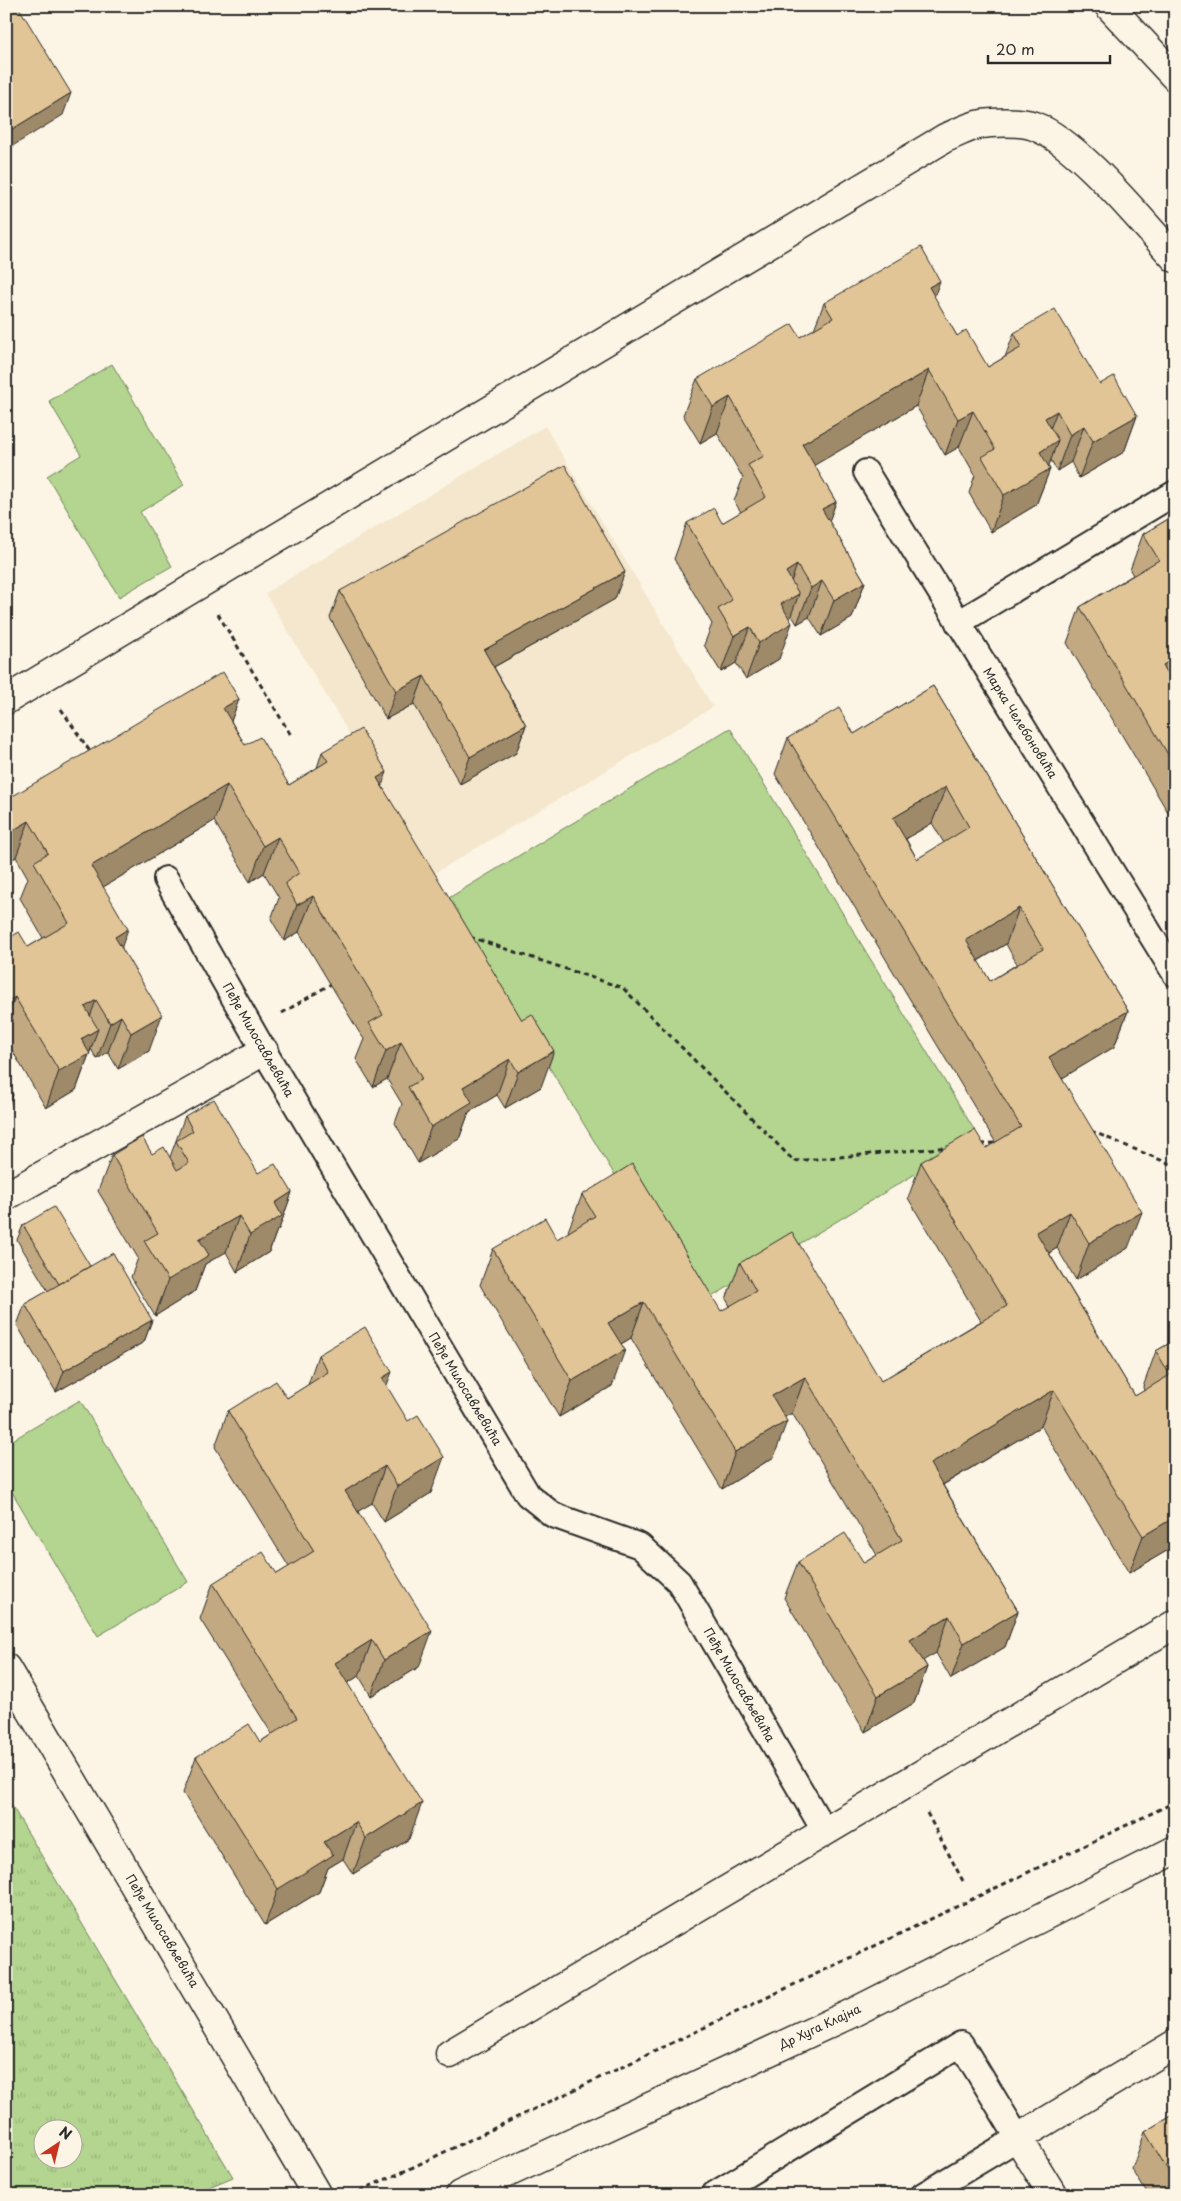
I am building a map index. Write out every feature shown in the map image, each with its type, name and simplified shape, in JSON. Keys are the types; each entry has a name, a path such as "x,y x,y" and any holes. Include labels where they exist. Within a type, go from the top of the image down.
{"street":[{"path":"1108,6 1175,77"},
{"path":"6,700 945,138 976,125 1013,123 1032,126 1055,136 1084,161 1175,258"},
{"path":"6,1196 258,1041"},
{"path":"450,2054 1175,1624"},
{"name":"Пеђе Милосављевића","path":"6,1668 317,2195"},
{"name":"Др Хуга Клајна","path":"460,2195 850,2014 1175,1850"},
{"path":"1053,2195 1018,2138 1175,2044"}],"lane":[{"name":"Марка Челебоновића","path":"866,472 1175,974"},
{"path":"958,623 1175,493"},
{"name":"Пеђе Милосављевића","path":"166,879 258,1041 528,1495 553,1515 640,1546 679,1582 825,1832"},
{"path":"713,2195 962,2044 1018,2138 923,2195"}],"path":[{"path":"199,583 292,737"},
{"path":"40,679 93,756"},
{"path":"466,936 624,988 794,1161 957,1146"},
{"path":"258,1041 331,984"},
{"path":"1084,1128 1175,1166"},
{"path":"976,1145 995,1143"},
{"path":"910,1781 964,1883"},
{"path":"349,2195 425,2161 1175,1802"}],"shaded area":[{"path":"545,426 713,707 433,874 265,593"}],"green space":[{"path":"112,364 184,485 140,512 172,566 119,597 47,476 81,455 49,401"},
{"path":"730,728 978,1136 695,1307 447,899"},
{"path":"80,1400 188,1582 98,1636 6,1482 6,1444"},
{"path":"6,1796 233,2177 190,2195 6,2195"}],"building":[{"path":"6,6 18,6 71,93 6,133"},
{"path":"921,247 940,281 929,287 957,336 966,330 988,367 1022,347 1014,333 1055,309 1100,384 1114,376 1137,416 1093,441 1084,426 1070,435 1057,411 1045,418 1058,440 1040,452 1050,469 1004,495 982,457 995,449 973,411 958,419 929,370 802,444 836,502 822,509 865,582 834,600 822,581 811,588 797,565 786,572 799,594 781,604 792,623 759,643 750,627 734,636 718,609 732,600 687,523 714,508 722,523 766,497 748,465 764,456 730,397 713,407 697,379 792,324 800,337 833,318 824,303"},
{"path":"565,465 625,572 484,650 526,725 470,757 424,676 396,691 340,591"},
{"path":"1175,515 1175,658 1163,665 1175,686 1175,766 1080,607 1159,560 1143,534"},
{"path":"223,672 239,699 223,708 245,745 260,737 289,785 328,761 322,752 361,729 387,772 377,778 522,1020 532,1014 554,1051 518,1072 510,1059 463,1087 472,1102 431,1127 408,1087 422,1079 401,1042 386,1051 369,1023 383,1015 313,896 297,905 285,883 299,873 278,837 263,846 227,785 91,866 128,929 115,937 162,1015 131,1033 121,1016 110,1023 96,1000 85,1007 98,1029 81,1039 90,1054 59,1071 15,997 6,1002 6,940 19,932 28,947 69,923 34,862 48,853 29,821 12,831 6,821 6,800"},
{"path":"933,686 1128,1011 1049,1057 1142,1212 1089,1243 1070,1212 1036,1232 1135,1396 1170,1375 1156,1351 1175,1340 1175,1517 1143,1536 1054,1390 930,1464 1018,1611 964,1643 949,1616 910,1640 927,1667 878,1696 798,1562 845,1533 864,1563 902,1540 805,1377 772,1396 787,1421 735,1452 644,1302 608,1323 625,1350 572,1381 493,1249 545,1218 557,1239 595,1216 582,1195 632,1164 721,1311 756,1291 740,1263 792,1232 881,1381 1007,1306 921,1162 975,1130 986,1148 1021,1127 788,738 839,708 854,734","holes":["946,787 969,827 917,859 893,818","1019,908 1043,949 990,981 966,940"]},
{"path":"6,1082 13,1095 6,1099"},
{"path":"214,1099 258,1173 275,1164 292,1192 275,1203 282,1216 250,1235 239,1216 199,1239 209,1255 168,1280 144,1241 158,1233 112,1155 142,1137 152,1154 164,1147 177,1170 189,1163 176,1141 193,1131 185,1116"},
{"path":"54,1207 90,1266 59,1284 23,1225"},
{"path":"113,1253 152,1320 64,1371 25,1304"},
{"path":"365,1327 392,1372 382,1378 408,1421 418,1415 444,1457 397,1486 385,1466 345,1491 432,1631 384,1660 372,1640 335,1663 422,1803 366,1838 356,1822 324,1842 333,1855 278,1889 196,1757 249,1724 260,1742 297,1718 213,1583 263,1552 277,1574 314,1551 228,1411 276,1381 287,1398 328,1372 318,1355"},
{"path":"1175,2114 1175,2182 1145,2132"}]}
